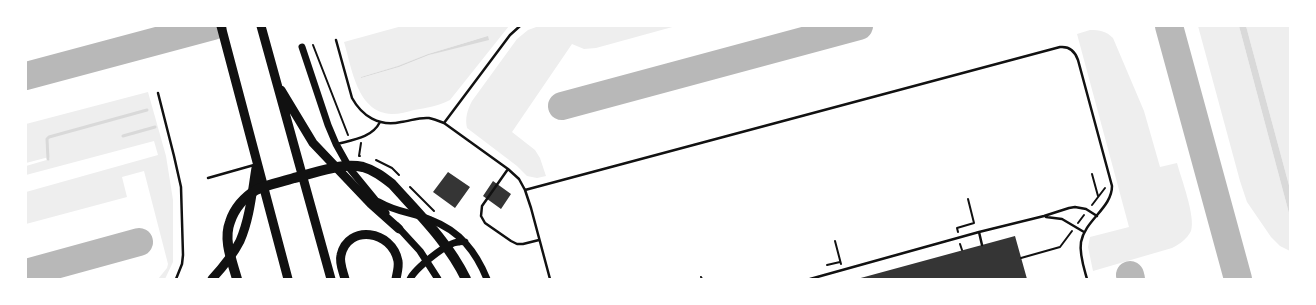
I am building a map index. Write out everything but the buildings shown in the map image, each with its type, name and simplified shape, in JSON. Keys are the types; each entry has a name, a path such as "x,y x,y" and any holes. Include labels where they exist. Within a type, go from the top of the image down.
{"highway":[{"path":"221,26 256,164 288,279"},
{"path":"261,26 331,279"},
{"path":"275,80 313,143 371,204 399,228"},
{"path":"212,279 224,265 240,240 249,212 256,164"},
{"path":"237,279 228,245 228,234 229,224 239,204 256,190 268,185 335,168 349,166 363,167 392,184 452,253 466,279"},
{"path":"345,279 340,260 344,248 353,239 368,234 382,238 393,247 398,262 396,279"}],"main road":[{"path":"302,47 328,125 336,144 350,169 420,251 438,279"},
{"path":"370,194 379,202 390,208 431,220 444,226 465,242 475,254 486,279"},
{"path":"410,279 418,268 426,261 453,243 465,242"}],"lane":[{"path":"444,123 510,35 520,26"},
{"path":"336,40 352,98 367,117 380,122 392,124 422,118 437,120 444,123 508,169 519,179 525,190 550,279"},
{"path":"525,190 1065,46 1073,50 1078,60 1112,186 1111,195 1084,232 1080,247 1087,279"},
{"path":"158,92 181,187 183,255 182,264 176,279"},
{"path":"336,144 352,140 371,132 380,122"},
{"path":"208,178 256,164"},
{"path":"508,169 482,206 480,216 485,223 517,244 539,240"},
{"path":"810,279 1044,216 1062,209 1075,207 1086,209 1097,216"},
{"path":"1044,216 1062,219 1084,232"},
{"path":"980,232 982,245"}],"path":[{"path":"313,45 348,135 352,140 361,142 359,156 367,157"},
{"path":"375,160 392,168 402,179"},
{"path":"1092,174 1098,196"},
{"path":"408,185 434,212"},
{"path":"1021,258 1060,247 1107,185"},
{"path":"958,235 956,228 974,223 968,199"},
{"path":"835,241 842,268"},
{"path":"960,243 962,250"},
{"path":"827,266 840,262"}],"shaded area":[{"path":"402,26 509,26 450,100 441,104 398,114 380,112 371,106 364,98 353,76 344,42","holes":["488,36 429,55 399,67 361,78 399,66 428,54"]},
{"path":"539,26 676,26 596,48 584,49 572,44 512,132 535,150 540,158 546,176 537,178 527,176 517,166 467,128 466,118 472,101 517,39 528,30"},
{"path":"1198,26 1239,26 1290,217 1290,251 1280,246 1271,237 1247,202"},
{"path":"1239,26 1246,26 1290,189 1290,217"},
{"path":"1246,26 1290,26 1290,189"},
{"path":"1090,30 1103,31 1113,38 1144,111 1160,167 1177,163 1190,207 1192,225 1191,231 1187,236 1172,248 1093,271 1088,247 1090,237 1129,227 1077,34"},
{"path":"488,36 489,40 429,55 399,67 361,78 428,54"},
{"path":"148,92 166,156 173,200 173,262 165,279 158,279 167,268 168,264 144,171 122,177 127,197 26,224 26,192 158,155 154,141 26,175 26,166 50,159 49,157 26,163 26,124"}],"waterway":[{"path":"48,159 47,139 49,137 147,110"},
{"path":"123,136 155,127"}],"taxiway":[{"path":"26,76 213,26"},
{"path":"562,106 859,26"},
{"path":"1169,26 1238,279"},
{"path":"26,273 139,242"},
{"path":"1130,275 1131,279"}]}
